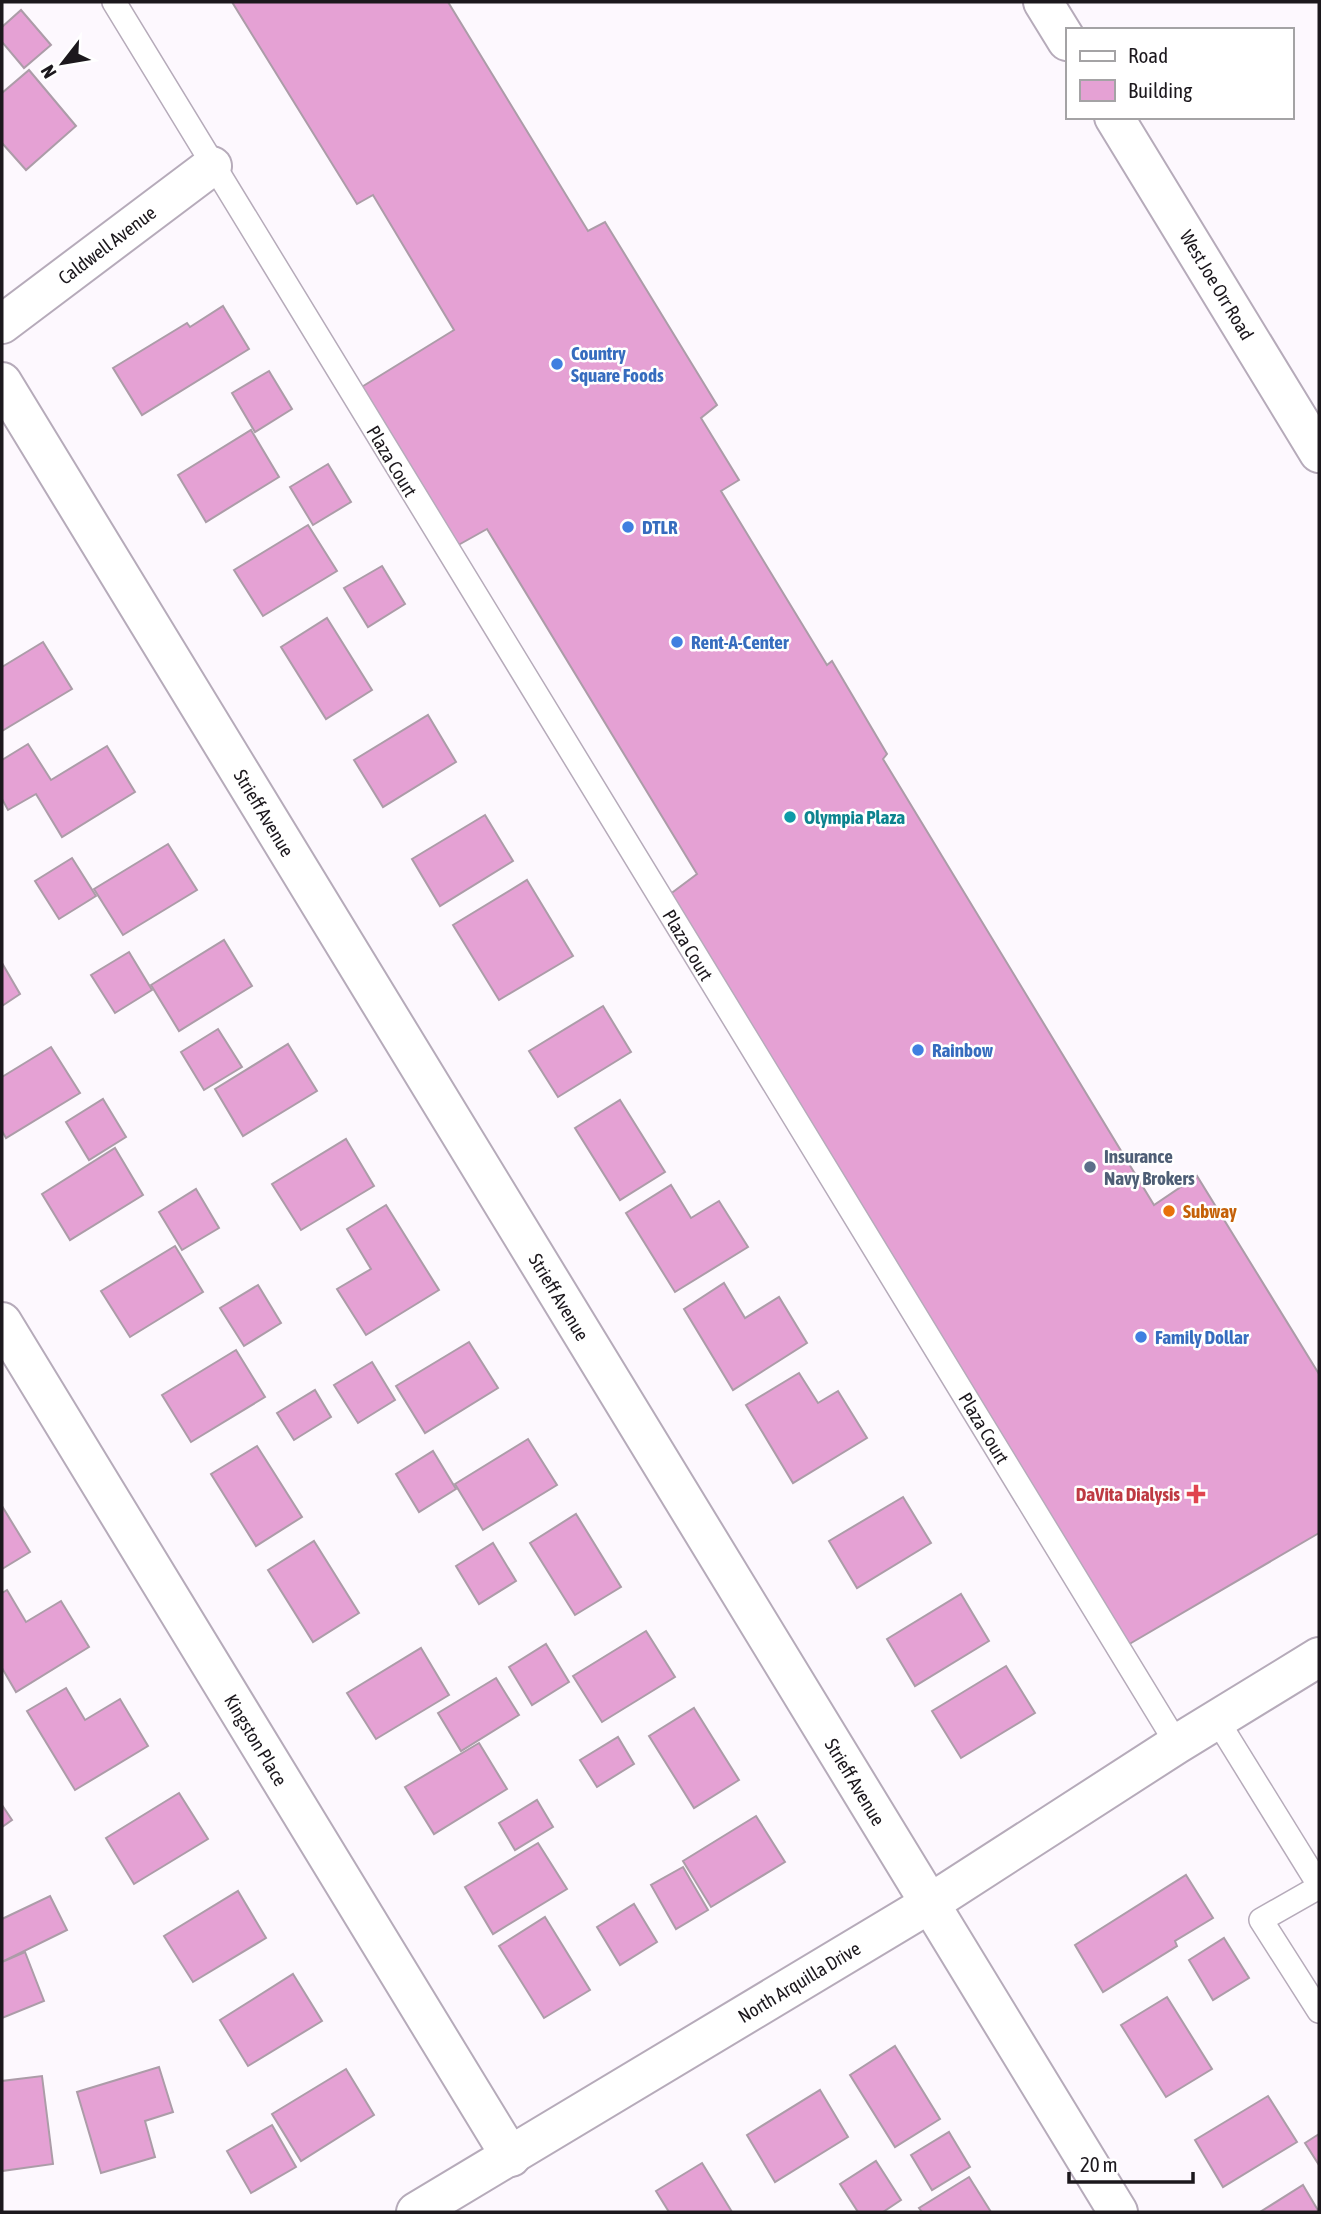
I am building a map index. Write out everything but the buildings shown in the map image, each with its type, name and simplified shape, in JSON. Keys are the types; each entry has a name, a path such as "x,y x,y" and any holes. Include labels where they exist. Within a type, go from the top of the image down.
{"street":[{"path":"1043,2 1066,39"},
{"name":"West Joe Orr Road","path":"1115,119 1319,453"},
{"name":"Caldwell Avenue","path":"2,324 212,166"},
{"name":"Strieff Avenue","path":"2,382 1118,2212"},
{"name":"Kingston Place","path":"2,1322 511,2157"},
{"path":"1177,1744 1319,1657"},
{"name":"North Arquilla Drive","path":"416,2212 929,1904 1177,1744"}],"lane":[{"name":"Plaza Court","path":"114,2 1177,1744"},
{"path":"1217,1720 1319,1886 1261,1920 1319,2011"}],"place":[{"name":"Country Square Foods","path":"557,364"},
{"name":"DTLR","path":"628,527"},
{"name":"Rent-A-Center","path":"677,642"},
{"name":"Olympia Plaza","path":"790,817"},
{"name":"Rainbow","path":"918,1050"},
{"name":"Insurance Navy Brokers","path":"1090,1167"},
{"name":"Subway","path":"1169,1211"},
{"name":"Family Dollar","path":"1141,1337"},
{"name":"DaVita Dialysis","path":"1196,1494"}]}
